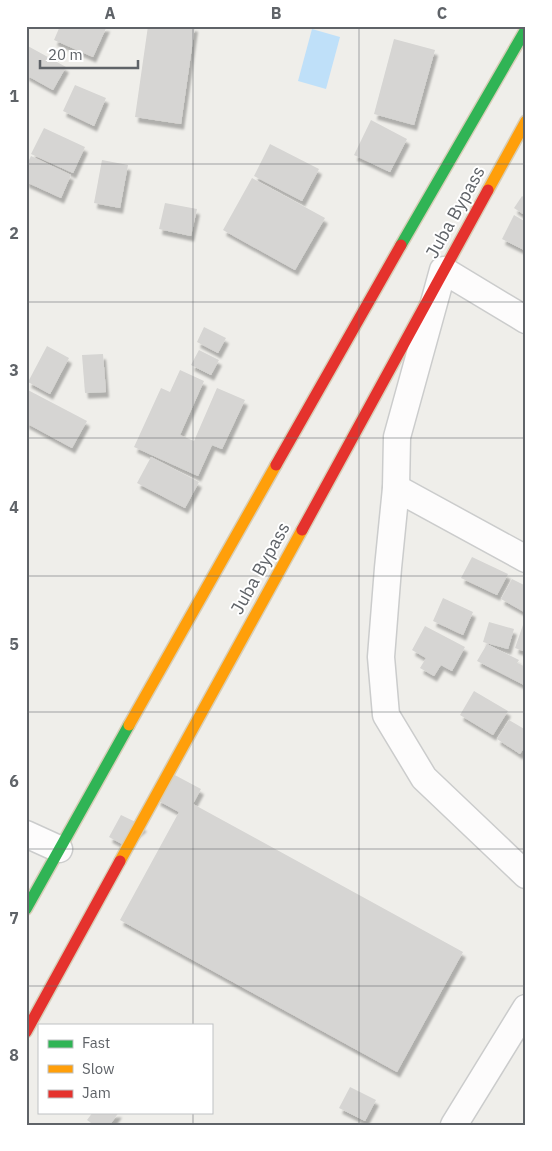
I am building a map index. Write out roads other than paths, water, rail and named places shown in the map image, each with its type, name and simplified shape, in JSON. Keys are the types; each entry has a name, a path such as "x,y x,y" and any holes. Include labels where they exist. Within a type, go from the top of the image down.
{"main road":[{"name":"Juba Bypass","path":"26,909 357,320 526,28"},
{"name":"Juba Bypass","path":"26,1032 526,121"}],"street":[{"path":"526,320 443,270 397,437 396,488 382,657 386,715 424,778 526,875"},
{"path":"396,488 526,559"},
{"path":"26,834 59,849"},
{"path":"454,1125 526,1008"}],"water":[{"path":"312,29 340,37 326,89 298,81"}]}
